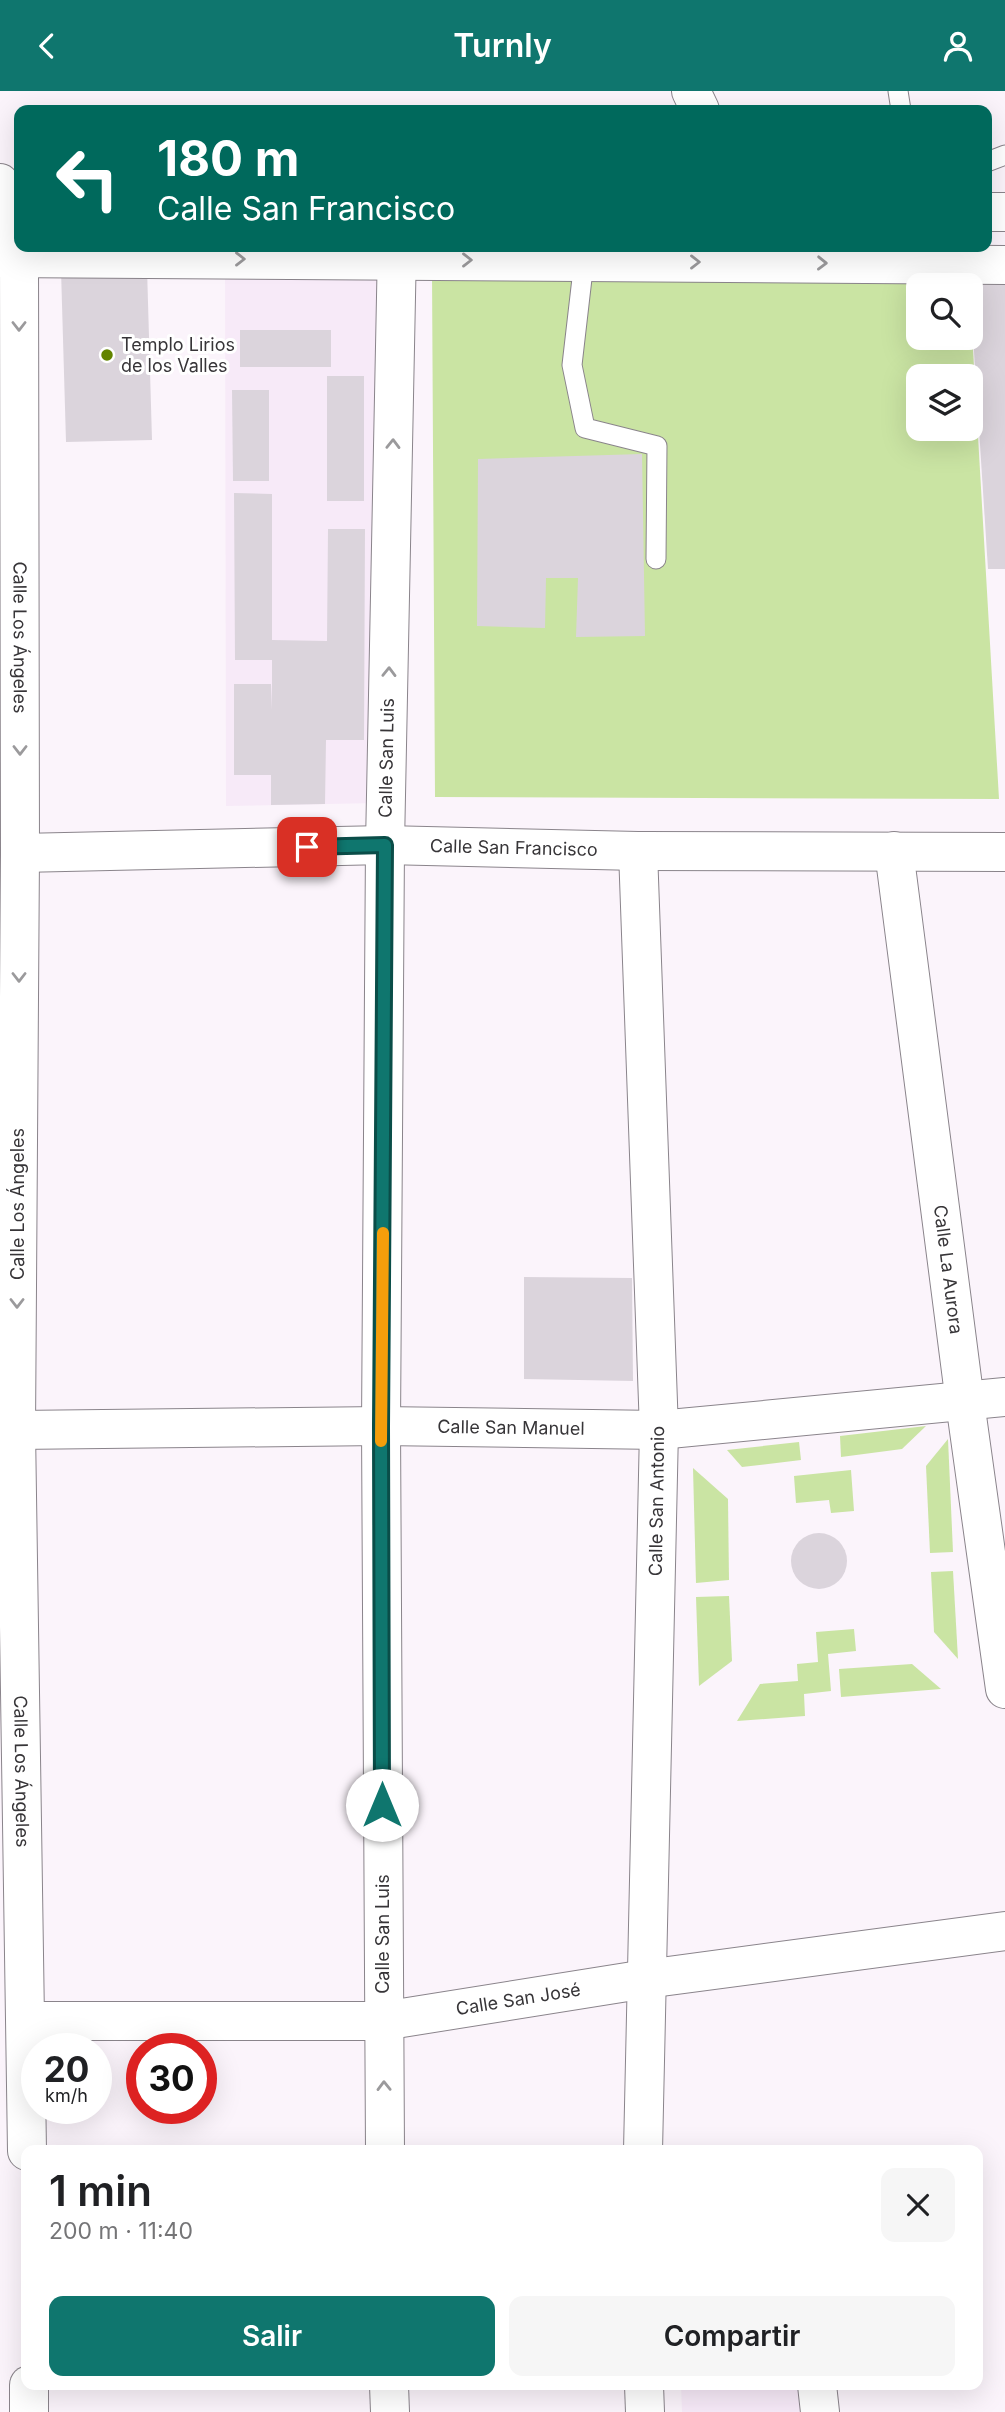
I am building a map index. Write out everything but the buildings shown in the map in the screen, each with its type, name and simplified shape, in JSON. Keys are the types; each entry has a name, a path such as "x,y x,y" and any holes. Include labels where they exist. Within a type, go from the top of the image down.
{"street":[{"name":"Calle Los Ángeles","path":"8,204 20,853 16,1430 27,2145"},
{"path":"10,258 397,253 584,261 753,254 1005,265"},
{"name":"Calle San Luis","path":"385,2145 381,1426 385,845 397,253"},
{"name":"Calle San Francisco","path":"20,853 385,845 638,851 1005,852"},
{"name":"Calle San Antonio","path":"638,851 659,1430 643,2145"},
{"name":"Calle La Aurora","path":"894,851 1005,1689"},
{"name":"Calle San Manuel","path":"16,1430 381,1426 659,1430 1005,1397"},
{"name":"Calle San José","path":"26,2021 383,2021 646,1979 1005,1931"},
{"path":"0,2376 21,2375"},
{"path":"29,2390 29,2412"},
{"path":"389,2390 390,2412"},
{"path":"645,2390 645,2412"},
{"path":"818,2390 820,2412"}],"lane":[{"path":"584,261 572,365 585,428 657,446 656,559"}],"shaded area":[{"path":"381,261 377,803 226,806 225,266"},
{"path":"681,2390 802,2390 805,2412 682,2412"}],"green space":[{"path":"432,273 906,273 906,350 973,350 974,364 906,364 906,441 978,441 999,799 435,797"},
{"path":"926,1426 902,1449 841,1457 840,1436"},
{"path":"948,1439 953,1552 930,1553 926,1466"},
{"path":"799,1442 801,1460 742,1467 727,1450"},
{"path":"693,1468 728,1499 729,1580 696,1583"},
{"path":"851,1470 854,1511 831,1513 829,1500 796,1503 794,1476"},
{"path":"953,1571 958,1659 934,1632 931,1572"},
{"path":"729,1596 732,1661 699,1686 696,1597"},
{"path":"854,1629 856,1651 828,1654 831,1691 804,1694 805,1716 737,1721 760,1684 798,1681 797,1664 818,1662 816,1632"},
{"path":"912,1664 941,1689 841,1697 839,1669"}],"slow traffic":[{"path":"381,1441 383,1233"}],"place":[{"name":"Templo Lirios de los Valles","path":"107,355"}],"route":[{"path":"307,847 385,845 381,1426 382,1805"}]}
